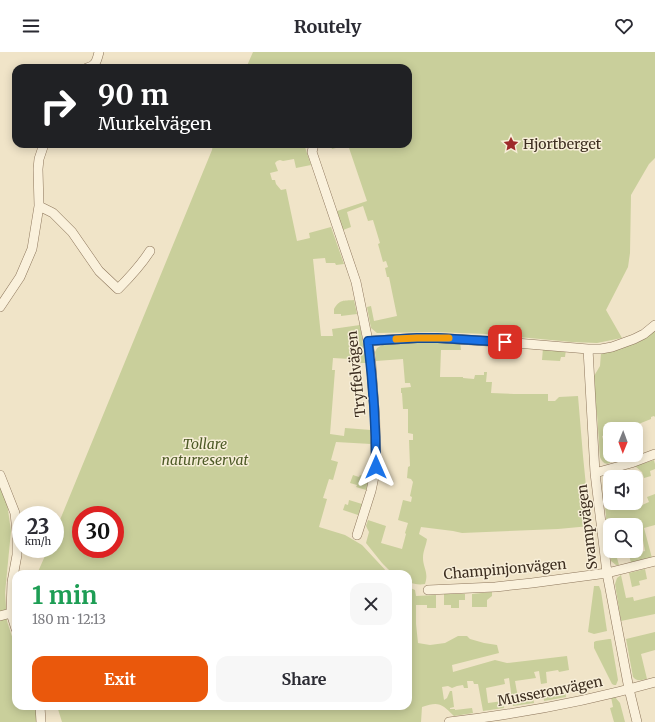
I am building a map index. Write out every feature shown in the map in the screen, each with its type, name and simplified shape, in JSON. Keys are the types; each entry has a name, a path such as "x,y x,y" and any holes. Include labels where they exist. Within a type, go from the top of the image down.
{"street":[{"path":"94,64 99,52"},
{"path":"0,307 20,277 32,249 39,206 39,159 43,148"},
{"name":"Tryffelvägen","path":"313,148 312,152 356,282 371,363 375,418 376,467 371,491 357,535"},
{"path":"39,206 53,213 72,232 99,271 118,289 129,278 150,251"},
{"path":"368,341 438,338 588,349 612,347 624,343 644,334 655,325"},
{"name":"Svampvägen","path":"588,349 595,473 607,573 629,689 637,722"},
{"path":"595,473 631,463 655,454"},
{"path":"0,475 15,513 17,555 14,570"},
{"name":"Champinjonvägen","path":"428,590 505,586 607,573 655,561"},
{"path":"12,582 12,616"},
{"path":"0,616 11,613"},
{"name":"Musseronvägen","path":"448,722 526,711 577,701 655,682"},
{"path":"40,710 41,722"}],"green space":[{"path":"253,52 655,52 655,158 649,164 631,195 630,253 628,267 606,310 622,338 597,343 486,334 435,332 377,333 371,328 367,307 371,306 374,321 397,316 389,277 387,277 385,268 388,267 386,261 383,262 378,244 380,243 373,220 368,221 363,206 347,212 351,227 343,230 337,211 367,201 349,148 412,148 412,64 248,64"},
{"name":"Tollare naturreservat","path":"212,148 305,148 311,165 296,168 294,159 283,161 280,160 275,163 278,171 270,173 272,180 275,180 276,184 281,190 286,189 297,241 310,238 309,233 331,227 344,264 336,265 335,263 326,263 325,258 313,259 321,336 333,336 332,329 360,325 366,363 350,363 350,359 333,358 332,370 335,370 330,434 344,436 345,428 371,430 371,444 336,442 331,460 338,462 333,480 329,479 323,498 327,499 319,527 345,535 362,545 385,570 39,570 44,558 64,558 64,510"},
{"path":"354,300 357,314 341,316 341,314 334,314 334,309 340,302"},
{"path":"655,331 655,417 651,417 651,419 643,422 603,422 603,462 600,457 594,376 600,366 601,353"},
{"path":"441,341 460,342 461,350 441,350 440,377 463,377 474,379 475,375 484,375 484,372 487,372 486,382 492,382 491,393 548,394 548,401 555,401 559,397 578,396 590,526 558,529 462,533 421,527 419,534 427,539 423,553 426,573 425,584 412,583 412,570 389,570 366,543 369,532 366,526 368,520 386,526 381,543 402,549 408,523 398,520 403,500 411,502 412,497 410,496 413,482 411,479 407,478 408,467 410,466 409,440 413,440 413,434 408,433 408,409 403,409 401,388 411,387 410,383 405,383 403,359 376,361 375,352 377,348 384,344"},
{"path":"543,348 566,349 565,357 561,357 560,361 542,360"},
{"path":"654,460 655,469 650,471 651,476 644,478 643,470 640,470 635,466"},
{"path":"353,475 359,477 360,475 369,478 366,490 356,487 357,485 350,483"},
{"path":"0,487 7,503 11,531 5,593 7,621 12,637 12,710 36,710 37,722 0,722"},
{"path":"655,494 655,525 644,528 652,558 631,563 630,558 643,558 643,552 645,551 643,540 643,518 606,518 605,510 643,510 643,505 649,502 647,497"},
{"path":"349,500 362,504 358,515 343,510 345,504 348,505"},
{"path":"611,558 617,558 619,565 616,565 611,561"},
{"path":"645,569 647,579 639,581 640,585 632,587 629,573"},
{"path":"621,575 626,598 633,597 634,601 655,596 655,614 621,621 615,584 617,578"},
{"path":"594,586 599,586 601,591 607,631 594,634 588,632"},
{"path":"412,589 415,590 416,596 436,595 436,608 427,608 427,605 416,605 418,643 430,645 445,643 458,636 467,636 470,639 497,645 499,653 452,665 453,672 495,660 507,663 567,656 569,670 546,672 547,683 541,684 539,671 534,672 536,678 515,681 518,698 533,696 534,703 513,706 509,678 504,679 505,684 486,688 488,703 503,701 504,708 483,711 478,684 474,684 473,681 467,681 468,688 464,688 463,685 452,688 448,686 442,687 444,700 447,698 450,691 452,691 454,707 450,709 455,710 472,708 473,713 454,716 443,706 432,704 422,707 421,722 62,722 58,710 412,710"},
{"path":"492,592 492,596 487,600 487,607 472,607 472,594"},
{"path":"444,594 465,594 465,600 459,600 459,608 451,608 451,605 444,605"},
{"path":"655,632 655,650 641,654 647,679 636,680 633,677 626,639"},
{"path":"611,639 618,680 616,685 612,684 594,648 594,642"},
{"path":"544,689 549,689 550,694 565,691 566,697 544,701"},
{"path":"611,697 615,697 620,703 625,722 614,722 610,708 613,707"}],"slow traffic":[{"path":"396,339 449,338"}],"place":[{"name":"Hjortberget","path":"511,144"}],"route":[{"path":"376,467 375,418 368,341 438,338 505,342"}]}
